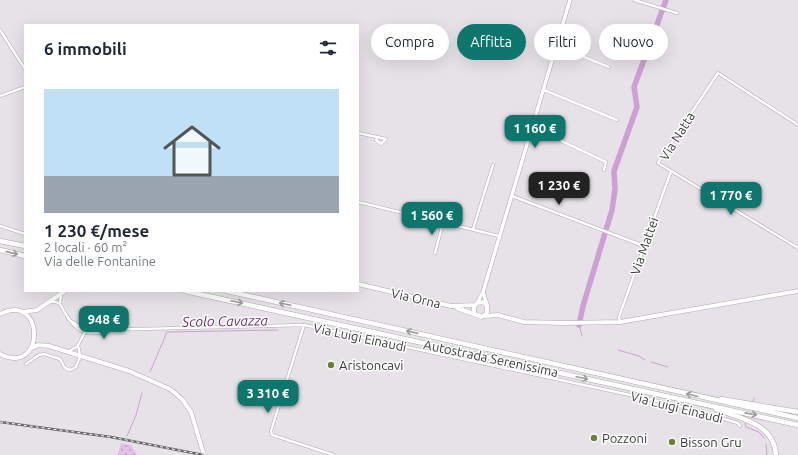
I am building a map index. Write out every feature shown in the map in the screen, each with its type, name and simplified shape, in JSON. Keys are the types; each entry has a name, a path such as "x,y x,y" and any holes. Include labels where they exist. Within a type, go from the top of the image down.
{"highway":[{"path":"0,241 24,246"},
{"path":"0,250 24,256"},
{"name":"Autostrada Serenissima","path":"190,292 798,425"},
{"name":"Autostrada Serenissima","path":"231,292 798,418"},
{"path":"709,399 730,400 798,412"},
{"path":"704,404 760,425 770,436 776,455"}],"main road":[{"path":"563,24 570,0"},
{"path":"474,313 476,304 483,292 553,60"},
{"name":"Via Orna","path":"359,284 451,306 476,304"},
{"path":"63,292 32,315 36,334 40,342 62,351 129,372 170,388 182,399 191,412 198,431 204,455"},
{"path":"483,292 488,312 484,316"},
{"path":"476,304 482,302 498,314 524,322 620,322 798,292"},
{"path":"451,306 479,316 498,314"},
{"path":"0,314 12,310 21,312 37,310"},
{"path":"21,312 33,323"},
{"path":"30,349 36,334"},
{"path":"0,354 9,357 17,357 38,345 48,346"}],"street":[{"path":"634,0 677,13"},
{"path":"0,30 24,67"},
{"path":"591,60 609,67"},
{"name":"Via Natta","path":"798,125 718,73 658,163 798,248"},
{"path":"0,96 24,87"},
{"path":"544,90 617,120"},
{"path":"533,130 553,137 606,162 604,170"},
{"path":"359,133 377,137"},
{"path":"473,229 494,165"},
{"name":"Via Mattei","path":"620,322 619,317 671,171"},
{"path":"512,196 644,246"},
{"path":"359,202 499,236"},
{"path":"435,253 443,223"},
{"path":"0,226 24,234"},
{"path":"49,302 56,302 60,304 63,292"},
{"name":"Via Luigi Einaudi","path":"60,304 68,319 77,329 84,332 91,333 304,325 672,404 738,423 740,426"},
{"name":"Via Luigi Einaudi","path":"68,319 82,328 114,331"},
{"path":"304,325 270,431 272,434 334,455"},
{"name":"Via Luigi Einaudi","path":"77,329 80,340 85,335 91,333"},
{"name":"Via Luigi Einaudi","path":"84,332 107,330"},
{"path":"62,351 71,351 78,345 84,332"},
{"path":"78,345 79,354 85,358"},
{"path":"26,364 39,355 44,354 60,359 65,368 70,370 76,367 80,357"}],"shaded area":[{"path":"121,443 131,445 137,455 118,455"}],"waterway":[{"path":"579,325 583,306 612,210 615,189 614,171 637,107 634,87 666,0"},
{"path":"579,325 582,336"},
{"name":"Scolo Cavazza","path":"150,372 167,332 278,330"},
{"path":"618,350 639,356 645,360"},
{"path":"651,362 668,367"},
{"name":"Scolo Cavazza","path":"127,436 136,415 142,393"},
{"path":"753,402 754,398"},
{"path":"745,423 746,427 759,432 764,438"},
{"path":"766,444 767,455"}],"railway":[{"path":"0,422 111,437 203,455"}],"place":[{"name":"Aristoncavi","path":"331,365"},
{"name":"Pozzoni","path":"594,438"},
{"name":"Bisson Gru","path":"672,442"}]}
